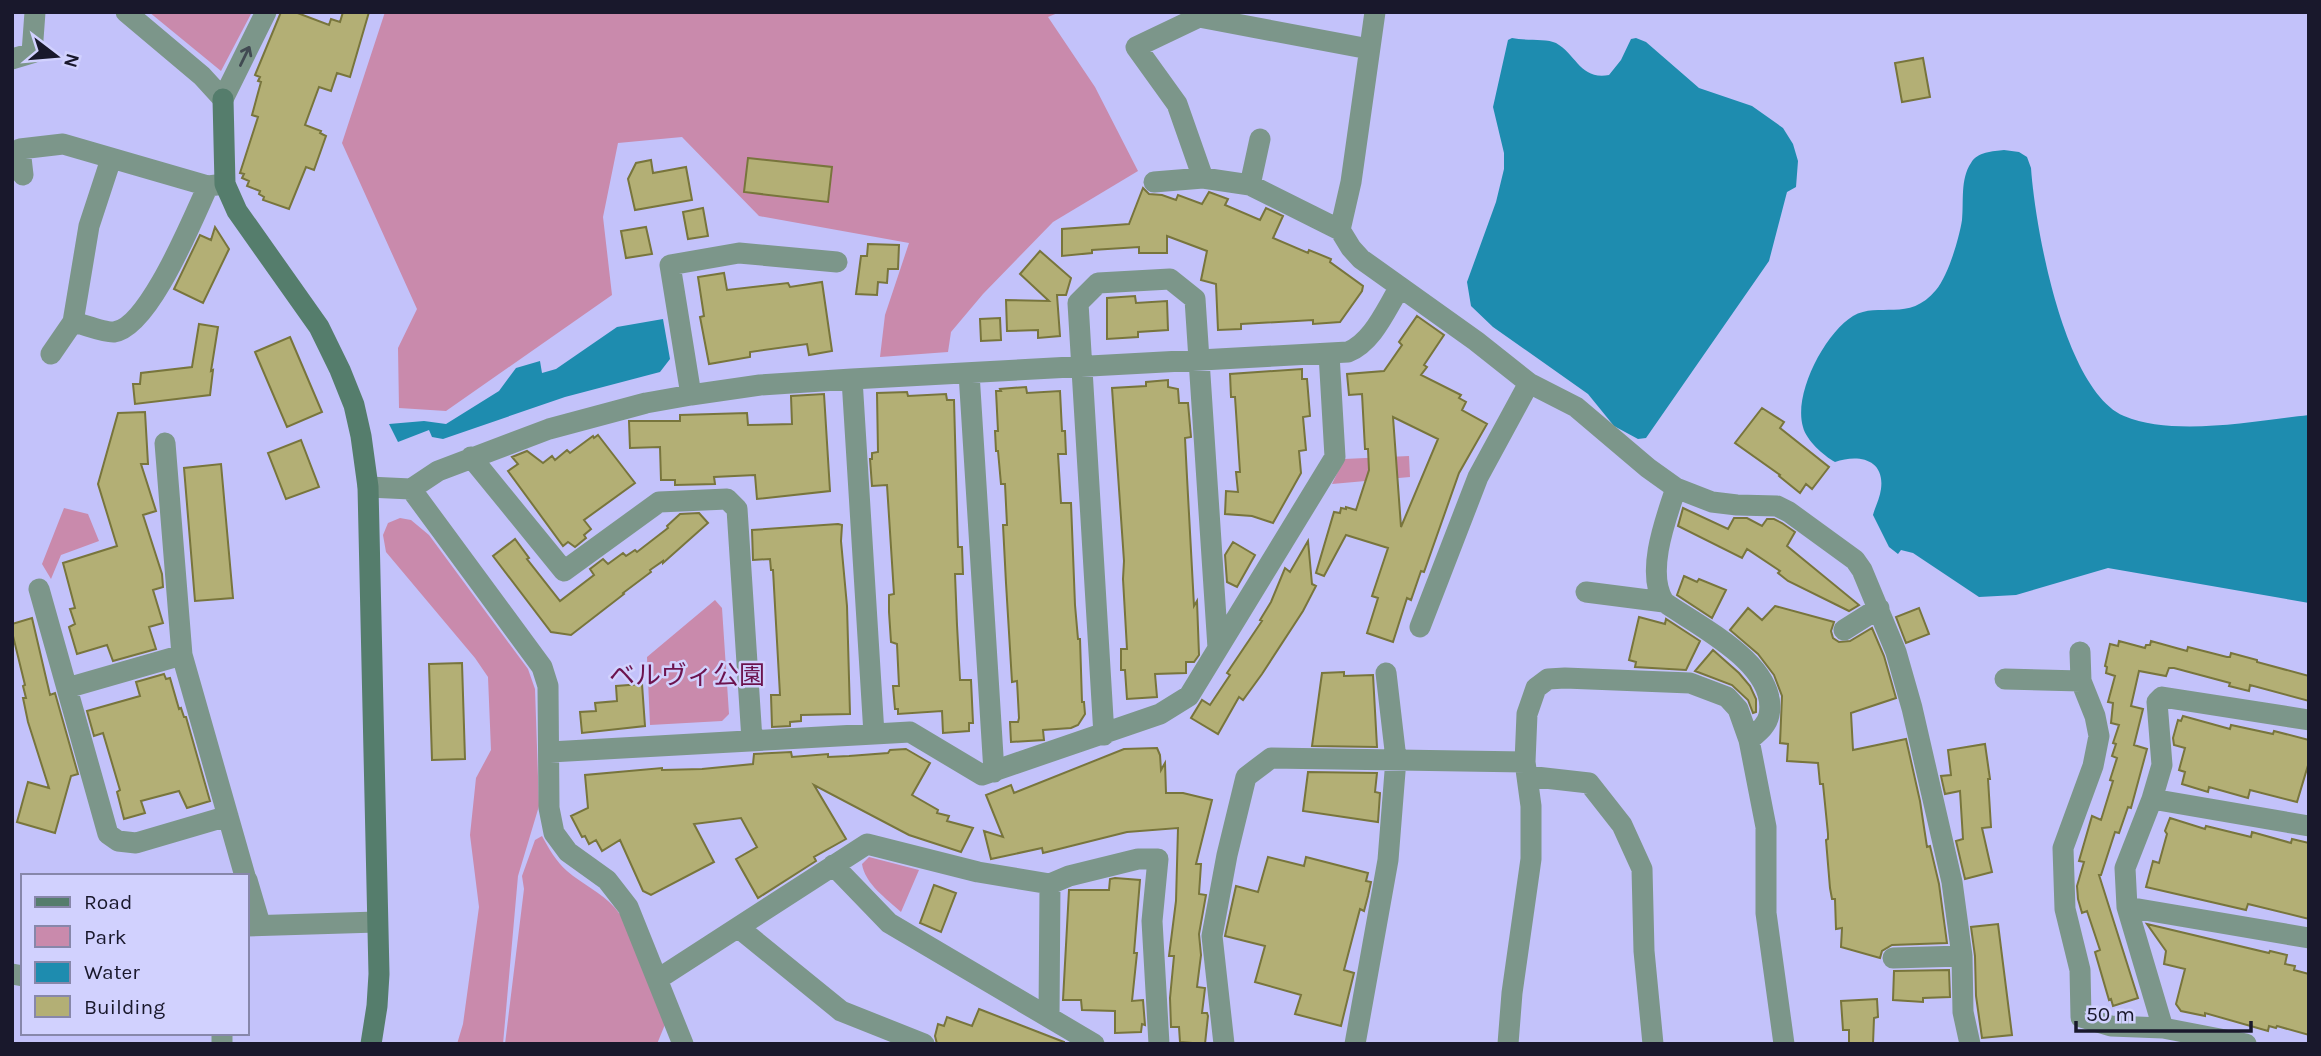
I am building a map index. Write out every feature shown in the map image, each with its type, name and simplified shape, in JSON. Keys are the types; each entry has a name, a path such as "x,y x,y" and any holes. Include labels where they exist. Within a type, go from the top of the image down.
{"street":[{"path":"12,59 32,53 35,12"},
{"path":"126,12 202,76 223,99"},
{"path":"73,322 113,333 131,326 156,293 216,185 223,99 266,12"},
{"path":"1340,230 1351,182 1375,12"},
{"path":"1203,178 1177,104 1136,47 1199,17 1369,49"},
{"path":"1250,185 1260,139"},
{"path":"23,174 20,149 63,144 216,185 319,327 340,370 354,405 368,487 379,974 371,1044"},
{"path":"51,354 73,322 89,226 111,159"},
{"path":"1154,182 1203,178 1250,185 1340,230 1361,259 1476,341 1529,383 1576,407 1676,488 1712,502 1777,506 1856,560 1880,608 1912,708 1952,882 1962,956 1963,1012 1970,1044"},
{"path":"691,395 670,265 739,253 837,262"},
{"path":"1104,735 1079,303 1098,283 1170,279 1195,299 1218,648"},
{"path":"368,487 411,489 438,471 549,429 646,403 760,385 1348,352 1359,347 1400,287"},
{"path":"550,752 910,732 982,775 1160,714 1189,696 1335,457 1329,354"},
{"path":"969,373 994,772"},
{"path":"852,379 874,734"},
{"path":"1420,627 1478,477 1529,383"},
{"path":"165,443 182,655 245,874"},
{"path":"471,457 564,571 659,502 727,499 737,509 752,740"},
{"path":"1676,488 1664,523 1657,563 1657,592 1664,602 1745,657 1761,676 1769,697 1769,717 1762,729 1749,740"},
{"path":"411,489 542,667 548,686 549,808 554,833 568,852 607,880 618,892 635,923 684,1044"},
{"path":"39,589 108,834 118,841 136,844 228,816"},
{"path":"1586,593 1664,602"},
{"path":"1844,630 1880,608"},
{"path":"2080,652 2081,681 2095,716 2099,736 2093,766 2063,848 2065,909 2080,970 2081,1017 2111,1026 2163,1028 2246,1044"},
{"path":"67,688 182,655"},
{"path":"1355,1044 1388,860 1396,759 1386,673"},
{"path":"1508,1044 1531,859 1531,806 1526,769 1528,714 1536,688 1548,679 1565,678 1690,683 1727,697 1738,709 1749,740 1766,827 1766,913 1784,1044"},
{"path":"2005,679 2081,681"},
{"path":"2163,1028 2127,907 2125,868 2152,799 2161,765 2157,702 2162,697 2309,720"},
{"path":"1224,1044 1212,936 1227,855 1246,777 1271,758 1396,759 1526,769 1589,783 1622,825 1642,869 1644,951 1653,1044"},
{"path":"2152,799 2309,826"},
{"path":"658,979 867,844 978,872 1050,884 1069,876 1138,859 1158,859 1152,921 1159,1044"},
{"path":"833,865 889,923 1094,1044"},
{"path":"1049,1016 1050,884"},
{"path":"248,891 253,925 377,922"},
{"path":"2127,907 2309,938"},
{"path":"738,928 841,1011 924,1044"},
{"path":"1893,958 1962,956"}],"green space":[{"path":"149,12 252,12 221,71"},
{"path":"385,12 1060,12 1048,17 1095,87 1138,171 1053,222 983,294 951,332 948,352 880,357 885,315 909,243 759,216 682,137 618,143 603,217 612,295 446,411 399,408 398,348 417,309 342,143"},
{"path":"1409,456 1410,477 1332,484 1344,459"},
{"path":"64,508 88,514 99,541 61,555 51,579 42,564"},
{"path":"400,518 411,520 429,535 528,669 535,689 539,806 518,876 503,1044 457,1044 463,1024 479,907 470,835 476,778 491,750 488,677 386,552 383,535 388,523"},
{"name":"ベルヴィ公園","path":"715,600 722,608 729,714 722,721 650,725 647,657"},
{"path":"542,836 563,867 610,902 632,933 666,1022 657,1044 505,1044 524,889 522,876 535,840"},
{"path":"869,857 919,870 901,912 877,891 867,878 862,864"}],"water":[{"path":"1512,38 1556,43 1585,70 1599,76 1609,75 1621,60 1631,39 1636,38 1646,42 1699,88 1752,106 1783,128 1793,144 1798,161 1796,187 1787,192 1769,261 1646,438 1638,439 1614,426 1588,394 1493,327 1471,306 1467,282 1496,202 1504,169 1504,153 1493,107 1508,40"},
{"path":"2004,150 2019,152 2027,157 2046,266 2056,304 2069,342 2085,375 2103,400 2124,416 2166,426 2215,426 2309,415 2309,603 2108,568 2016,595 1979,597 1913,553 1901,550 1898,554 1889,547 1873,515 1881,489 1879,471 1868,461 1860,459 1835,462 1821,452 1808,437 1801,413 1803,398 1807,382 1822,350 1842,324 1853,316 1873,310 1915,306 1936,290 1949,267 1958,237 1968,169 1981,154"},
{"path":"663,319 670,359 660,372 565,397 443,439 432,437 429,430 398,442 389,424 424,421 446,424 499,391 516,368 540,361 542,373 556,369 617,327"}],"building":[{"path":"281,12 295,12 329,25 331,19 340,22 343,12 369,12 350,77 337,73 331,91 319,87 305,125 321,131 320,133 326,136 314,170 306,167 289,209 263,200 260,191 247,186 249,181 242,178 244,174 240,173 258,117 252,115 261,82 258,81 260,77 255,75"},
{"path":"1923,58 1930,97 1902,102 1895,63"},
{"path":"748,158 832,167 828,202 744,192"},
{"path":"651,160 653,173 686,167 692,200 635,210 628,179 636,163"},
{"path":"1143,188 1149,194 1176,200 1178,195 1202,204 1209,192 1228,199 1225,205 1260,220 1266,208 1283,216 1273,238 1308,253 1309,250 1331,259 1330,262 1363,286 1362,291 1340,322 1313,324 1313,320 1241,324 1241,329 1218,330 1216,284 1201,280 1207,251 1167,236 1167,253 1139,253 1139,247 1092,250 1092,253 1062,256 1062,229 1129,224"},
{"path":"703,208 708,236 688,239 683,212"},
{"path":"215,227 229,249 203,303 174,289 200,235 211,240"},
{"path":"646,227 652,254 626,258 621,231"},
{"path":"868,244 899,245 898,269 888,269 887,283 878,282 877,295 856,294 861,256 867,256"},
{"path":"1040,251 1071,278 1066,295 1057,295 1060,336 1038,338 1038,330 1007,331 1006,300 1049,301 1020,274"},
{"path":"724,273 727,290 788,283 790,287 822,282 832,351 809,355 807,344 750,352 750,357 709,364 700,317 704,316 698,277"},
{"path":"1135,296 1136,303 1167,301 1168,330 1138,332 1138,337 1107,339 1107,298"},
{"path":"1417,316 1444,335 1424,365 1427,367 1421,375 1461,395 1459,398 1466,402 1462,410 1487,424 1459,473 1424,572 1421,571 1411,600 1407,598 1393,642 1367,633 1378,598 1372,596 1388,548 1346,535 1324,576 1316,573 1334,512 1340,513 1341,508 1346,507 1356,510 1369,470 1362,394 1349,395 1347,374 1384,371 1402,345 1399,342","holes":["1393,417 1438,439 1401,527"]},
{"path":"1000,318 1001,340 981,341 980,319"},
{"path":"199,324 218,327 210,395 135,404 133,384 140,384 141,373 192,367"},
{"path":"290,337 322,412 287,427 255,352"},
{"path":"1302,369 1302,379 1307,379 1310,416 1303,417 1306,450 1299,451 1301,473 1273,523 1252,516 1225,514 1226,491 1238,492 1236,472 1240,472 1235,397 1231,397 1230,374"},
{"path":"1168,380 1168,387 1178,389 1179,403 1188,403 1191,437 1185,438 1199,655 1194,662 1186,662 1186,673 1155,674 1157,697 1127,699 1125,670 1121,670 1121,649 1127,649 1112,388 1146,386 1146,382"},
{"path":"1026,387 1027,393 1060,391 1066,454 1058,454 1061,503 1071,503 1075,605 1085,714 1078,725 1071,728 1043,730 1044,740 1011,742 1010,722 1018,722 1019,718 1017,681 1012,682 1003,525 1007,525 1005,484 1001,484 996,451 996,391"},
{"path":"907,392 908,396 946,394 947,400 954,400 958,547 962,547 963,574 955,574 957,625 960,680 971,680 973,723 969,723 969,731 943,733 942,711 898,714 898,709 895,709 893,686 899,686 897,644 891,642 889,612 889,595 894,594 887,485 872,486 870,459 872,453 878,452 877,393"},
{"path":"824,394 830,491 757,499 755,475 714,477 715,484 675,485 675,480 661,480 660,447 630,448 629,421 680,421 680,415 747,413 748,425 792,424 791,396"},
{"path":"1762,408 1784,422 1780,428 1829,467 1812,489 1806,484 1800,493 1735,443"},
{"path":"145,412 148,464 141,464 156,511 143,515 162,574 163,587 153,590 163,623 149,627 156,649 113,661 107,645 77,654 69,627 75,624 70,609 75,608 63,563 117,546 98,484 118,413"},
{"path":"598,435 635,483 584,520 591,529 584,535 586,538 575,547 568,542 563,546 508,471 518,464 512,457 527,451 543,463 552,456 555,460 567,450 570,453"},
{"path":"301,440 319,487 286,499 268,453"},
{"path":"221,464 233,598 195,601 184,468"},
{"path":"1683,508 1728,529 1734,518 1747,518 1762,526 1767,519 1782,523 1795,532 1787,546 1859,605 1849,611 1788,581 1778,573 1780,571 1747,549 1742,558 1678,526"},
{"path":"699,513 708,523 663,563 650,570 651,572 571,635 551,632 493,556 515,539 560,601 594,575 590,569 603,559 608,564 623,553 626,556 635,550 637,552 668,528 680,514"},
{"path":"842,525 850,714 801,715 801,721 790,722 790,726 772,727 771,695 780,695 773,570 770,559 753,560 752,530"},
{"path":"1308,541 1312,584 1316,586 1262,674 1243,700 1239,697 1218,734 1191,718 1202,700 1210,705 1230,675 1227,673 1262,621 1260,620 1271,602 1285,568 1290,572"},
{"path":"1233,542 1255,555 1237,587 1227,582 1225,555"},
{"path":"1684,576 1726,590 1712,618 1677,595"},
{"path":"1775,606 1834,622 1831,631 1833,638 1839,642 1850,641 1872,628 1884,656 1896,698 1851,713 1853,750 1906,739 1927,847 1930,846 1939,884 1947,943 1892,945 1882,951 1880,958 1841,947 1842,928 1836,929 1835,899 1832,899 1830,888 1826,840 1828,834 1818,763 1787,761 1788,744 1780,743 1782,696 1774,675 1758,654 1730,630 1748,608 1762,620"},
{"path":"1919,608 1929,634 1906,643 1896,617"},
{"path":"1639,617 1665,624 1666,619 1700,641 1686,670 1635,667 1636,662 1629,660"},
{"path":"32,618 50,695 55,693 78,774 71,776 55,833 17,822 28,782 49,788 28,722 23,698 26,698 25,685 12,632 12,624"},
{"path":"2119,641 2145,648 2151,641 2187,651 2188,647 2227,657 2230,657 2231,653 2309,676 2309,701 2250,685 2249,691 2174,668 2169,668 2166,676 2139,671 2131,706 2143,709 2134,745 2147,749 2131,808 2128,807 2119,833 2115,832 2099,875 2138,998 2113,1006 2095,952 2100,950 2087,911 2082,913 2077,886 2084,862 2079,861 2092,816 2101,820 2117,758 2112,756 2119,725 2111,723 2113,703 2108,702 2115,676 2106,673 2105,666 2110,644 2118,646"},
{"path":"1713,650 1750,686 1756,699 1756,712 1753,713 1748,700 1732,685 1695,671"},
{"path":"462,663 465,759 432,760 429,664"},
{"path":"1344,672 1344,676 1373,675 1377,747 1312,746 1322,673"},
{"path":"164,674 166,679 170,678 179,709 181,708 186,717 210,801 187,808 179,791 141,801 145,813 124,819 117,792 120,790 103,733 94,736 87,711 140,696 136,682"},
{"path":"642,684 645,726 582,733 580,712 596,711 595,703 617,701 616,686"},
{"path":"2183,716 2230,729 2231,725 2273,734 2274,731 2309,740 2309,762 2297,802 2250,790 2248,798 2209,787 2208,792 2182,784 2185,772 2179,770 2185,748 2174,745 2173,738 2178,720 2181,721"},
{"path":"1985,744 1990,779 1991,827 1982,828 1992,872 1965,879 1956,841 1963,839 1960,791 1945,794 1941,776 1951,775 1948,750"},
{"path":"1157,748 1161,770 1165,763 1166,793 1183,793 1212,800 1196,864 1201,864 1199,894 1206,895 1199,934 1201,955 1197,987 1205,988 1202,1013 1207,1013 1208,1016 1205,1044 1180,1042 1179,1027 1171,1027 1170,998 1174,956 1169,956 1176,901 1178,828 1127,832 1043,853 1042,848 991,859 984,831 1003,837 986,795 1011,785 1014,793 1124,749"},
{"path":"906,749 930,763 912,795 938,810 937,813 949,816 947,821 973,828 961,852 909,835 814,785 846,839 814,857 816,861 758,898 736,859 757,847 741,818 694,824 714,862 651,895 643,891 620,840 602,851 596,840 589,844 585,836 582,837 571,816 588,808 585,775 753,764 754,754 791,752 792,757 828,754 828,757 888,753 890,750"},
{"path":"1308,772 1377,773 1375,792 1380,793 1378,822 1303,811"},
{"path":"2170,818 2205,829 2206,826 2251,837 2252,832 2291,843 2292,839 2309,843 2309,919 2248,904 2246,910 2146,887 2153,861 2159,863"},
{"path":"1268,857 1304,866 1306,857 1368,873 1366,881 1371,882 1368,896 1364,911 1360,909 1344,970 1354,973 1341,1026 1295,1014 1301,995 1255,982 1265,946 1225,936 1236,886 1258,892"},
{"path":"1110,879 1140,880 1132,1001 1143,1000 1145,1025 1142,1024 1141,1032 1115,1033 1115,1011 1082,1010 1081,1000 1063,1000 1069,890 1109,890"},
{"path":"934,885 956,893 941,932 920,923"},
{"path":"1998,924 2012,1035 1982,1038 1971,927"},
{"path":"2147,924 2287,955 2285,964 2309,974 2309,1035 2277,1026 2269,1026 2268,1031 2205,1013 2205,1016 2181,1011 2176,1004 2185,969 2164,964 2166,951"},
{"path":"1949,970 1950,997 1923,998 1923,1002 1893,1000 1894,971"},
{"path":"1877,999 1878,1017 1874,1018 1873,1044 1849,1044 1849,1030 1843,1030 1841,1001"},
{"path":"979,1009 1064,1044 937,1044 935,1036 938,1024 944,1026 947,1017 972,1026"}]}
